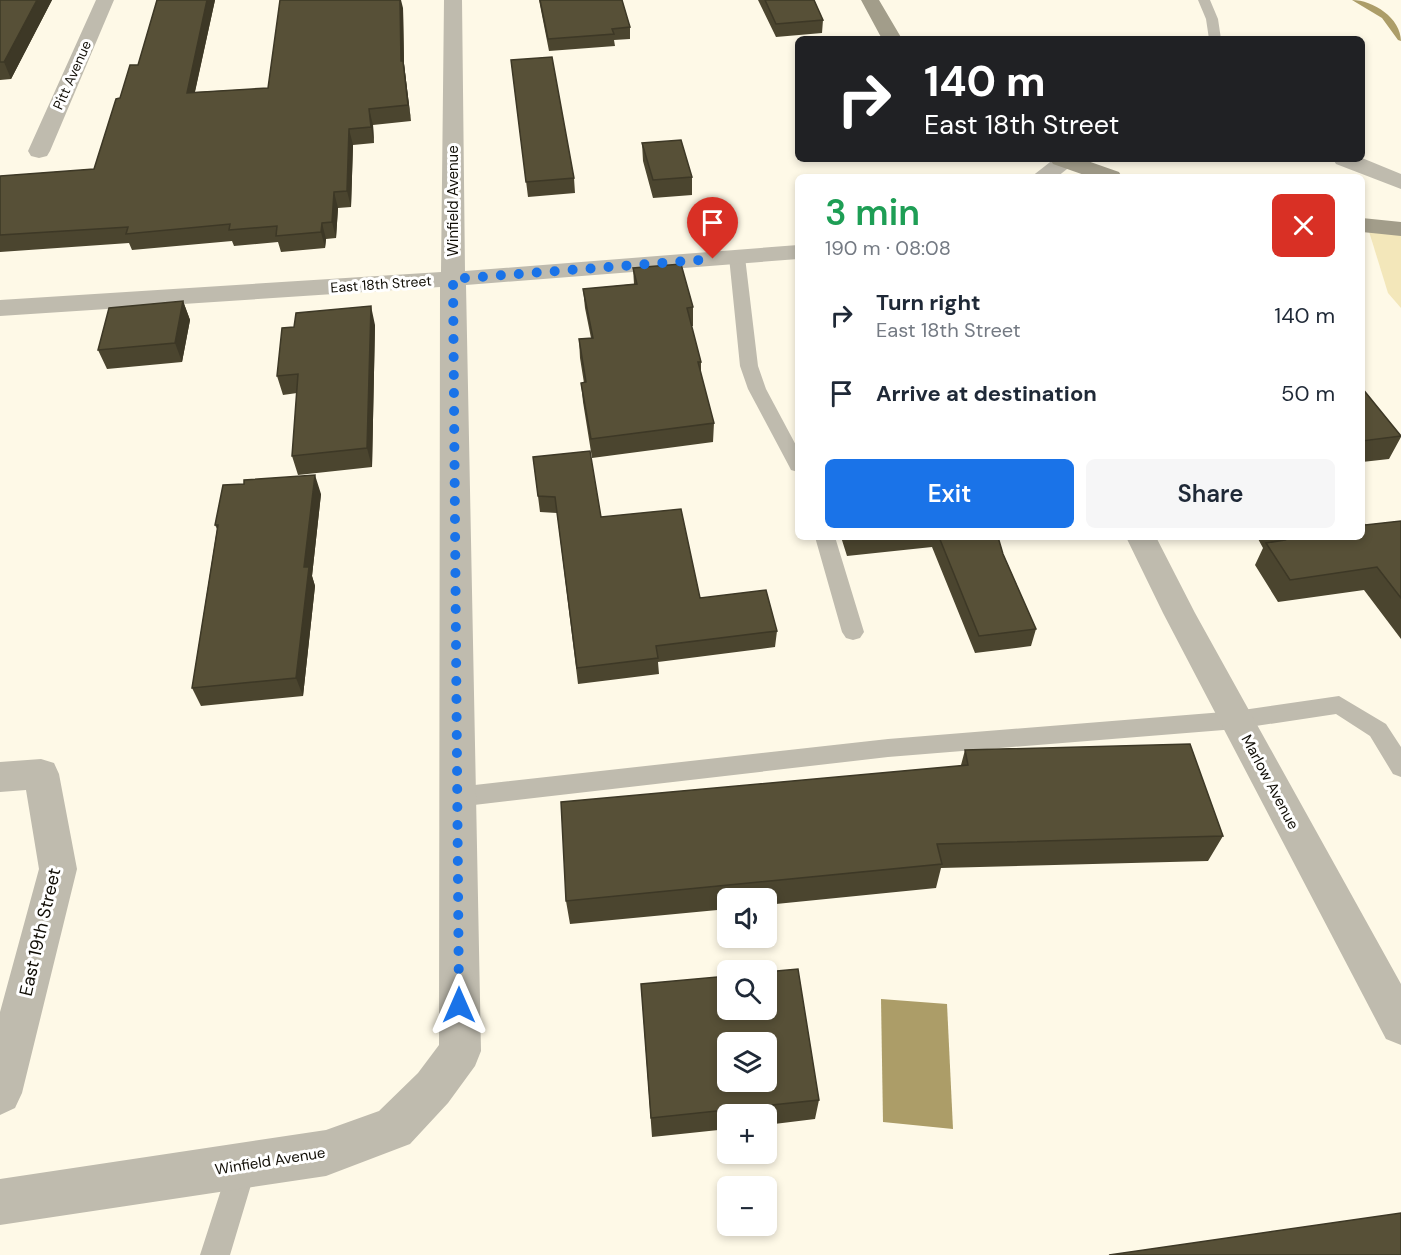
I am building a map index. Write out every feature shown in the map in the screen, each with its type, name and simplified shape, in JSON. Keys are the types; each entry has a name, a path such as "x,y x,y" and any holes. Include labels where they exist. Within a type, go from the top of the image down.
{"main road":[{"path":"870,0 890,36"},
{"path":"1069,162 1103,174"},
{"path":"1365,225 1401,229"}],"street":[{"name":"Pitt Avenue","path":"39,151 105,0"},
{"name":"Winfield Avenue","path":"0,1202 326,1153 394,1128 433,1088 460,1051 453,279 453,0"},
{"path":"1045,174 1060,162"},
{"path":"1351,162 1401,182"},
{"name":"East 18th Street","path":"0,308 453,279 795,252"},
{"name":"Marlow Avenue","path":"1143,540 1236,720 1401,1025"},
{"name":"East 19th Street","path":"0,777 41,774 58,869 0,1093"}],"lane":[{"path":"1204,0 1212,19 1215,36"},
{"path":"737,257 749,366 757,389 795,460"},
{"path":"826,540 853,632"},
{"path":"458,797 888,748 1236,720 1339,705 1378,730 1401,767"},
{"path":"215,1255 243,1165"}],"shaded area":[{"path":"1367,225 1401,229 1401,308 1388,293"},
{"path":"881,999 947,1004 953,1129 883,1122"}],"building":[{"path":"0,0 37,0 4,62 0,62"},
{"path":"157,0 207,0 187,93 268,88 280,0 400,0 401,61 403,61 408,105 369,109 371,127 349,129 347,191 334,192 332,222 322,223 321,232 276,236 277,226 229,230 230,224 126,234 128,227 0,235 0,176 94,169 116,99 120,98 130,65 138,65"},
{"path":"540,0 622,0 630,27 612,29 614,34 548,39"},
{"path":"765,0 814,0 823,20 776,24"},
{"path":"552,57 574,178 526,182 511,60"},
{"path":"681,140 692,177 653,180 642,143"},
{"path":"681,264 693,307 687,308 701,362 698,362 714,423 591,439 581,383 586,382 579,339 593,338 583,289 637,284 633,268"},
{"path":"183,301 175,343 98,350 109,308"},
{"path":"371,306 367,448 292,456 298,374 277,376 282,328 294,327 296,313"},
{"path":"1365,392 1401,436 1365,441"},
{"path":"590,451 601,517 681,509 700,598 766,590 777,631 656,646 658,658 577,668 555,497 538,496 533,457"},
{"path":"315,475 304,567 309,567 296,678 192,688 218,525 215,525 223,485 244,484 244,480"},
{"path":"1401,521 1401,598 1377,567 1290,580 1266,543 1285,540 1365,540 1365,525"},
{"path":"940,540 999,540 1036,629 979,636"},
{"path":"1190,744 1223,836 937,844 942,864 566,901 561,802 968,765 965,750"},
{"path":"798,969 819,1100 777,1104 717,1104 717,1111 651,1118 641,984 717,977 717,1020 777,1020 777,971"},
{"path":"1401,1213 1401,1255 1109,1255"}],"waterway":[{"path":"1356,0 1385,16 1401,38"}],"route":[{"path":"459,1005 453,279 713,259"}]}
